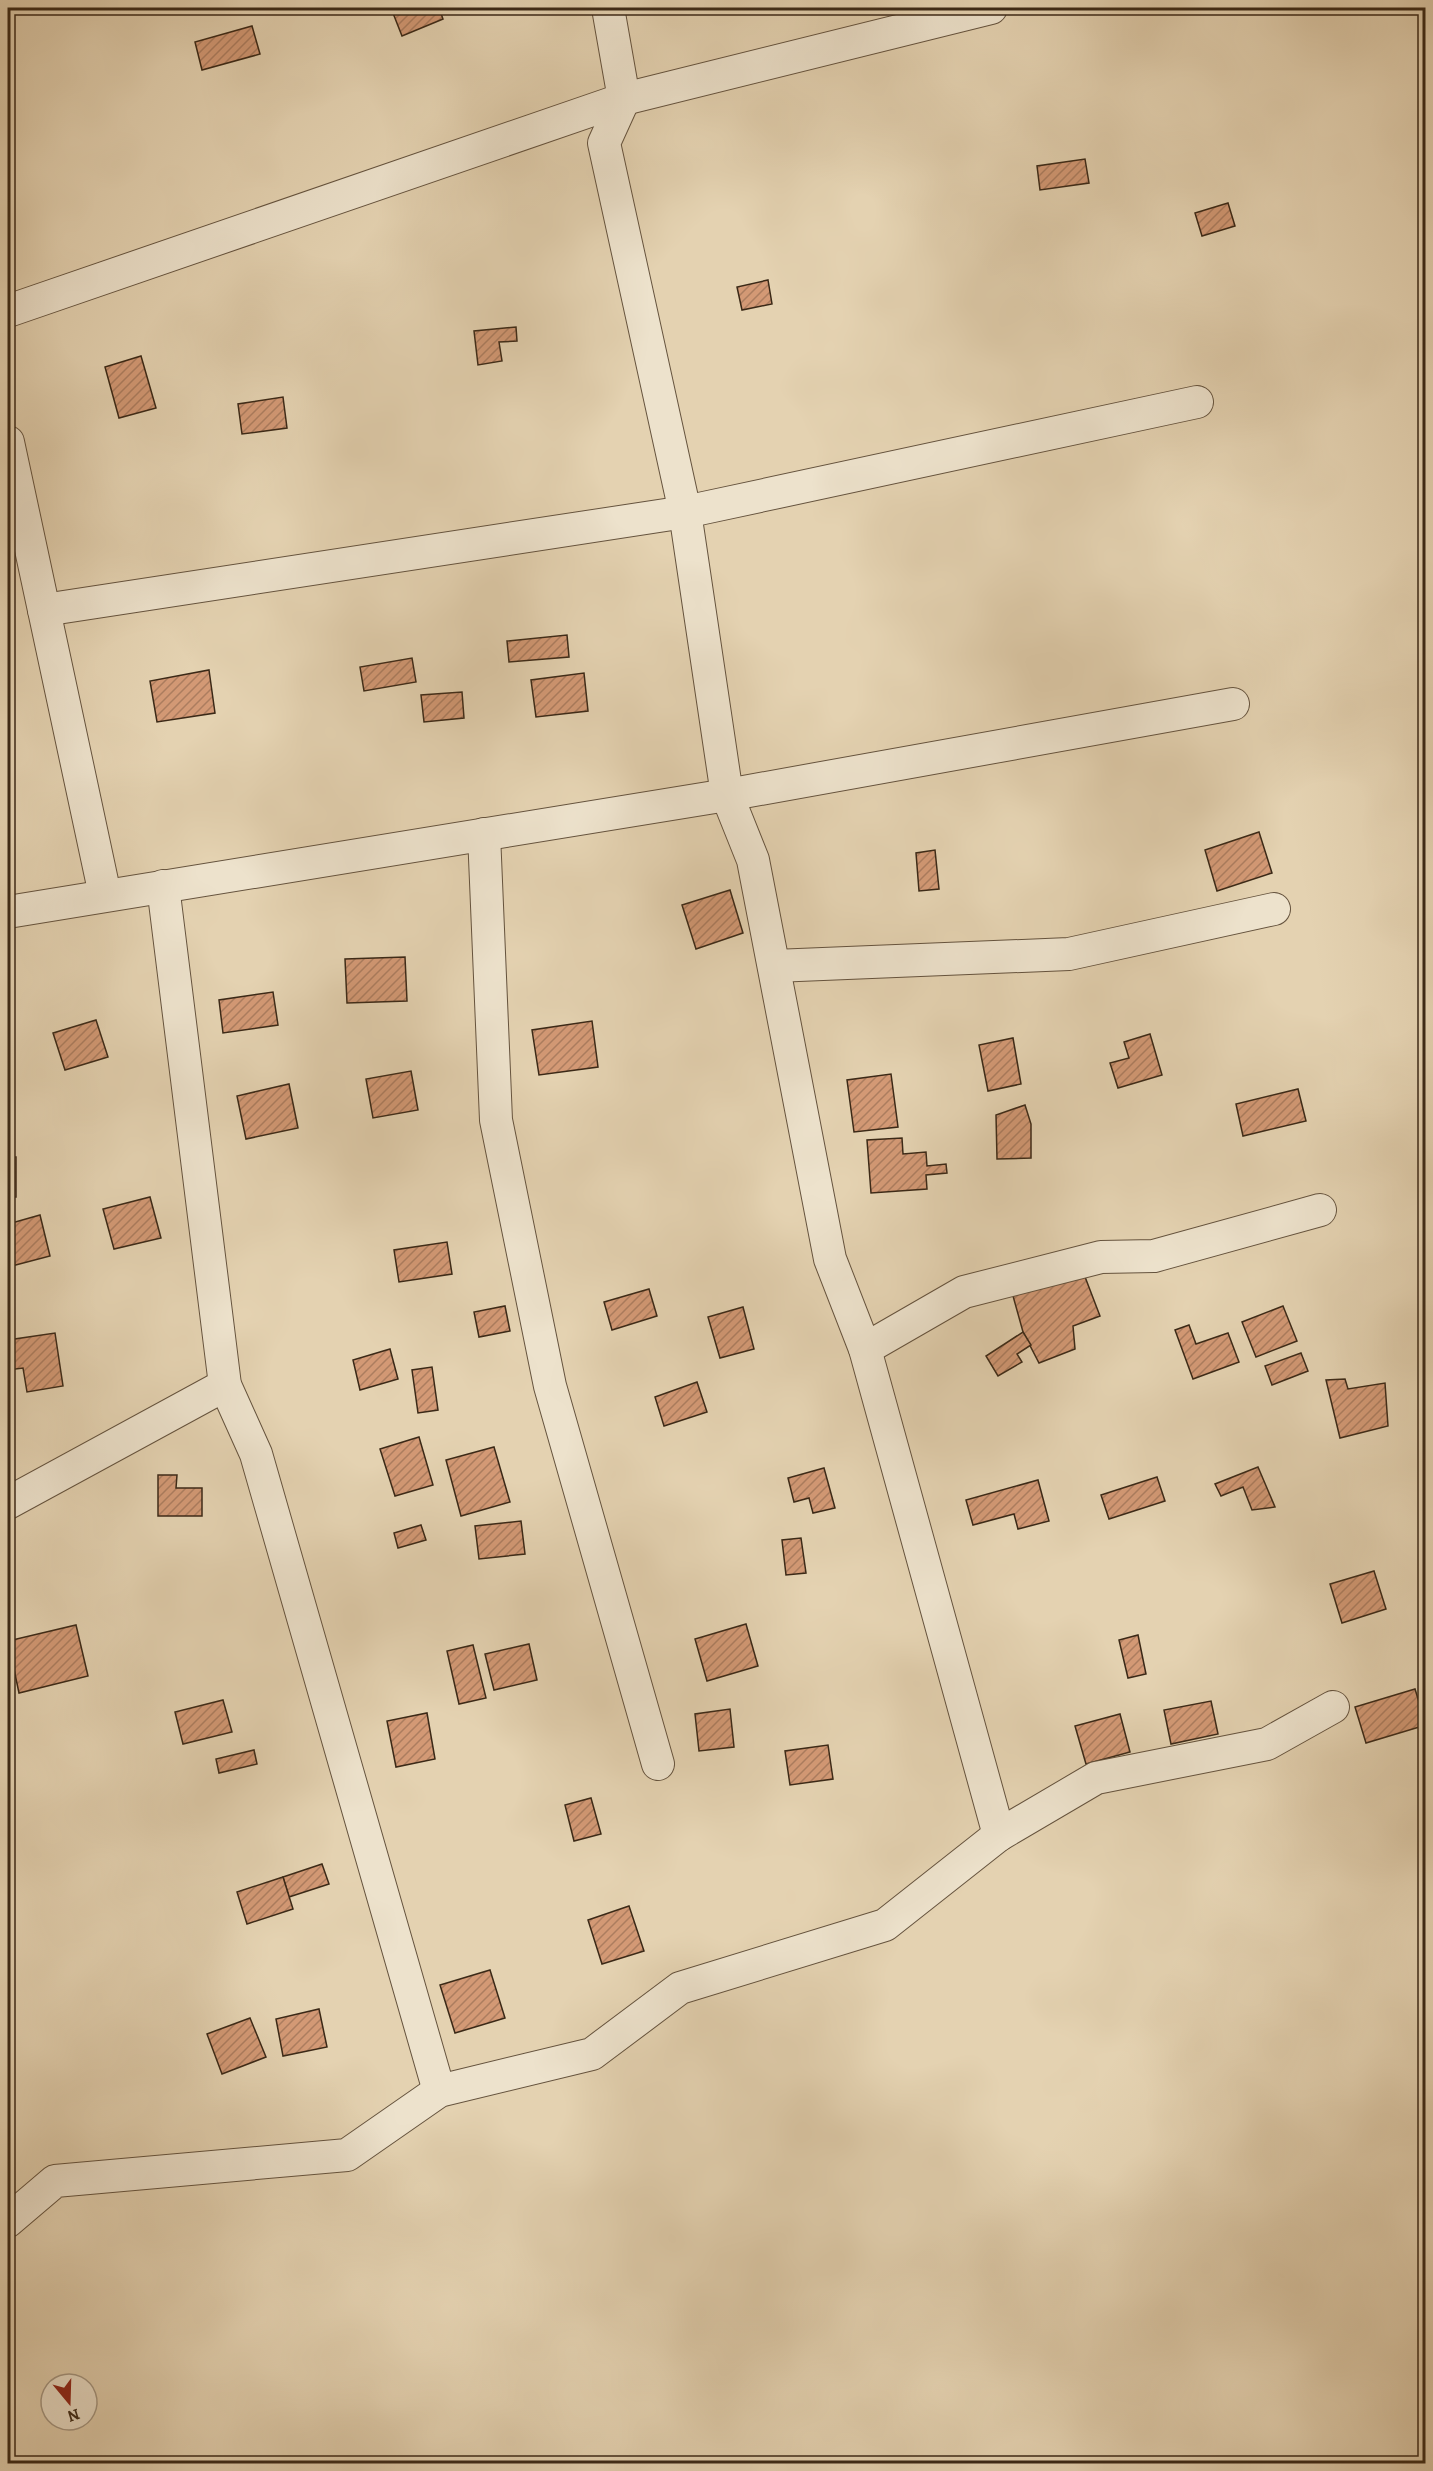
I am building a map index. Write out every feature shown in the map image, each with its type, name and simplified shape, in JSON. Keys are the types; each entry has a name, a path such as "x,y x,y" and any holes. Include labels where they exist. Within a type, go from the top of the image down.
{"street":[{"path":"608,8 624,99 604,143 685,512 727,795 753,860 830,1259 865,1349 999,1835"},
{"path":"8,311 624,99 991,8"},
{"path":"44,610 685,512 1197,402"},
{"path":"8,442 105,895"},
{"path":"8,912 727,795 1233,704"},
{"path":"484,834 496,1120 550,1386 658,1764"},
{"path":"163,886 225,1385 256,1454 439,2091"},
{"path":"774,966 1069,954 1274,909"},
{"path":"865,1349 964,1292 1101,1257 1154,1256 1320,1210"},
{"path":"8,1503 225,1385"},
{"path":"8,2221 55,2181 347,2155 439,2091 592,2054 680,1988 885,1925 999,1835 1096,1778 1267,1744 1333,1707"}],"building":[{"path":"391,8 439,8 443,19 402,36"},
{"path":"252,26 260,54 202,70 195,42"},
{"path":"1085,159 1089,183 1040,190 1037,166"},
{"path":"1228,203 1235,226 1202,236 1195,213"},
{"path":"768,280 772,304 742,310 737,287"},
{"path":"516,327 517,341 499,342 502,361 478,365 474,331"},
{"path":"141,356 156,408 119,418 105,367"},
{"path":"283,397 287,428 242,434 238,404"},
{"path":"567,635 569,657 509,662 507,641"},
{"path":"412,658 416,682 364,691 360,667"},
{"path":"209,670 215,713 157,722 150,681"},
{"path":"584,673 588,711 536,717 531,680"},
{"path":"462,692 464,718 424,722 421,695"},
{"path":"1259,832 1272,873 1217,891 1205,850"},
{"path":"935,850 939,889 919,891 916,853"},
{"path":"730,890 743,933 696,949 682,905"},
{"path":"405,957 407,1001 347,1003 345,959"},
{"path":"273,992 278,1025 223,1033 219,1000"},
{"path":"96,1020 108,1057 65,1070 53,1033"},
{"path":"592,1021 598,1067 539,1075 532,1030"},
{"path":"1150,1034 1162,1075 1118,1088 1110,1063 1129,1058 1124,1042"},
{"path":"1013,1038 1021,1084 988,1091 979,1045"},
{"path":"411,1071 418,1110 373,1118 366,1079"},
{"path":"891,1074 898,1127 854,1132 847,1080"},
{"path":"289,1084 298,1128 246,1139 237,1096"},
{"path":"1298,1089 1306,1121 1243,1136 1236,1104"},
{"path":"1025,1105 1031,1124 1031,1158 997,1159 996,1115"},
{"path":"902,1138 903,1154 926,1152 927,1166 946,1164 947,1173 926,1175 927,1189 871,1193 867,1140"},
{"path":"8,1157 16,1157 16,1197 8,1197"},
{"path":"150,1197 161,1238 114,1249 103,1209"},
{"path":"40,1215 50,1256 8,1267 8,1224"},
{"path":"447,1242 452,1274 399,1282 394,1250"},
{"path":"1082,1269 1100,1316 1073,1326 1075,1349 1039,1363 1023,1332 1013,1296"},
{"path":"649,1289 657,1316 612,1330 604,1302"},
{"path":"505,1306 510,1331 479,1337 474,1312"},
{"path":"1283,1306 1297,1341 1256,1357 1242,1322"},
{"path":"743,1307 754,1349 720,1358 708,1317"},
{"path":"1189,1325 1196,1344 1228,1333 1239,1362 1193,1379 1175,1330"},
{"path":"1023,1332 1031,1345 1017,1354 1022,1362 998,1376 986,1356"},
{"path":"55,1333 63,1386 27,1392 23,1368 8,1370 8,1340"},
{"path":"390,1349 398,1379 360,1390 353,1360"},
{"path":"1301,1353 1308,1371 1272,1385 1265,1366"},
{"path":"432,1367 438,1410 418,1413 412,1370"},
{"path":"1345,1379 1348,1389 1385,1383 1388,1426 1340,1438 1326,1380"},
{"path":"697,1382 707,1412 664,1426 655,1397"},
{"path":"419,1437 433,1485 395,1496 380,1449"},
{"path":"494,1447 510,1502 461,1516 446,1460"},
{"path":"1258,1467 1275,1507 1252,1510 1243,1487 1221,1496 1215,1484"},
{"path":"824,1468 835,1508 813,1513 809,1498 794,1502 788,1478"},
{"path":"158,1475 177,1475 176,1488 202,1488 202,1516 158,1516"},
{"path":"1157,1477 1165,1501 1109,1519 1101,1495"},
{"path":"1038,1480 1049,1521 1018,1529 1014,1514 973,1525 966,1500"},
{"path":"521,1521 525,1554 479,1559 475,1526"},
{"path":"421,1525 426,1540 398,1548 394,1533"},
{"path":"801,1538 806,1573 786,1575 782,1540"},
{"path":"1374,1571 1386,1609 1342,1623 1330,1584"},
{"path":"746,1624 758,1666 707,1681 695,1639"},
{"path":"76,1625 88,1676 19,1693 8,1641"},
{"path":"1138,1635 1146,1674 1128,1678 1119,1640"},
{"path":"529,1644 537,1680 494,1690 485,1654"},
{"path":"473,1645 486,1698 459,1704 447,1651"},
{"path":"1415,1689 1426,1725 1366,1743 1355,1707"},
{"path":"223,1700 232,1732 183,1744 175,1712"},
{"path":"1211,1701 1218,1734 1171,1744 1164,1710"},
{"path":"730,1709 734,1747 699,1751 695,1714"},
{"path":"427,1713 435,1759 396,1767 387,1721"},
{"path":"1120,1714 1130,1752 1086,1764 1075,1726"},
{"path":"828,1745 833,1779 790,1785 785,1751"},
{"path":"254,1750 257,1764 219,1773 216,1759"},
{"path":"591,1798 601,1834 574,1841 565,1805"},
{"path":"322,1864 329,1884 289,1897 283,1877"},
{"path":"283,1877 293,1909 247,1924 237,1892"},
{"path":"629,1906 644,1951 602,1964 588,1920"},
{"path":"490,1970 505,2018 455,2033 440,1985"},
{"path":"319,2009 327,2047 283,2056 276,2019"},
{"path":"250,2018 266,2057 222,2074 207,2034"}]}
